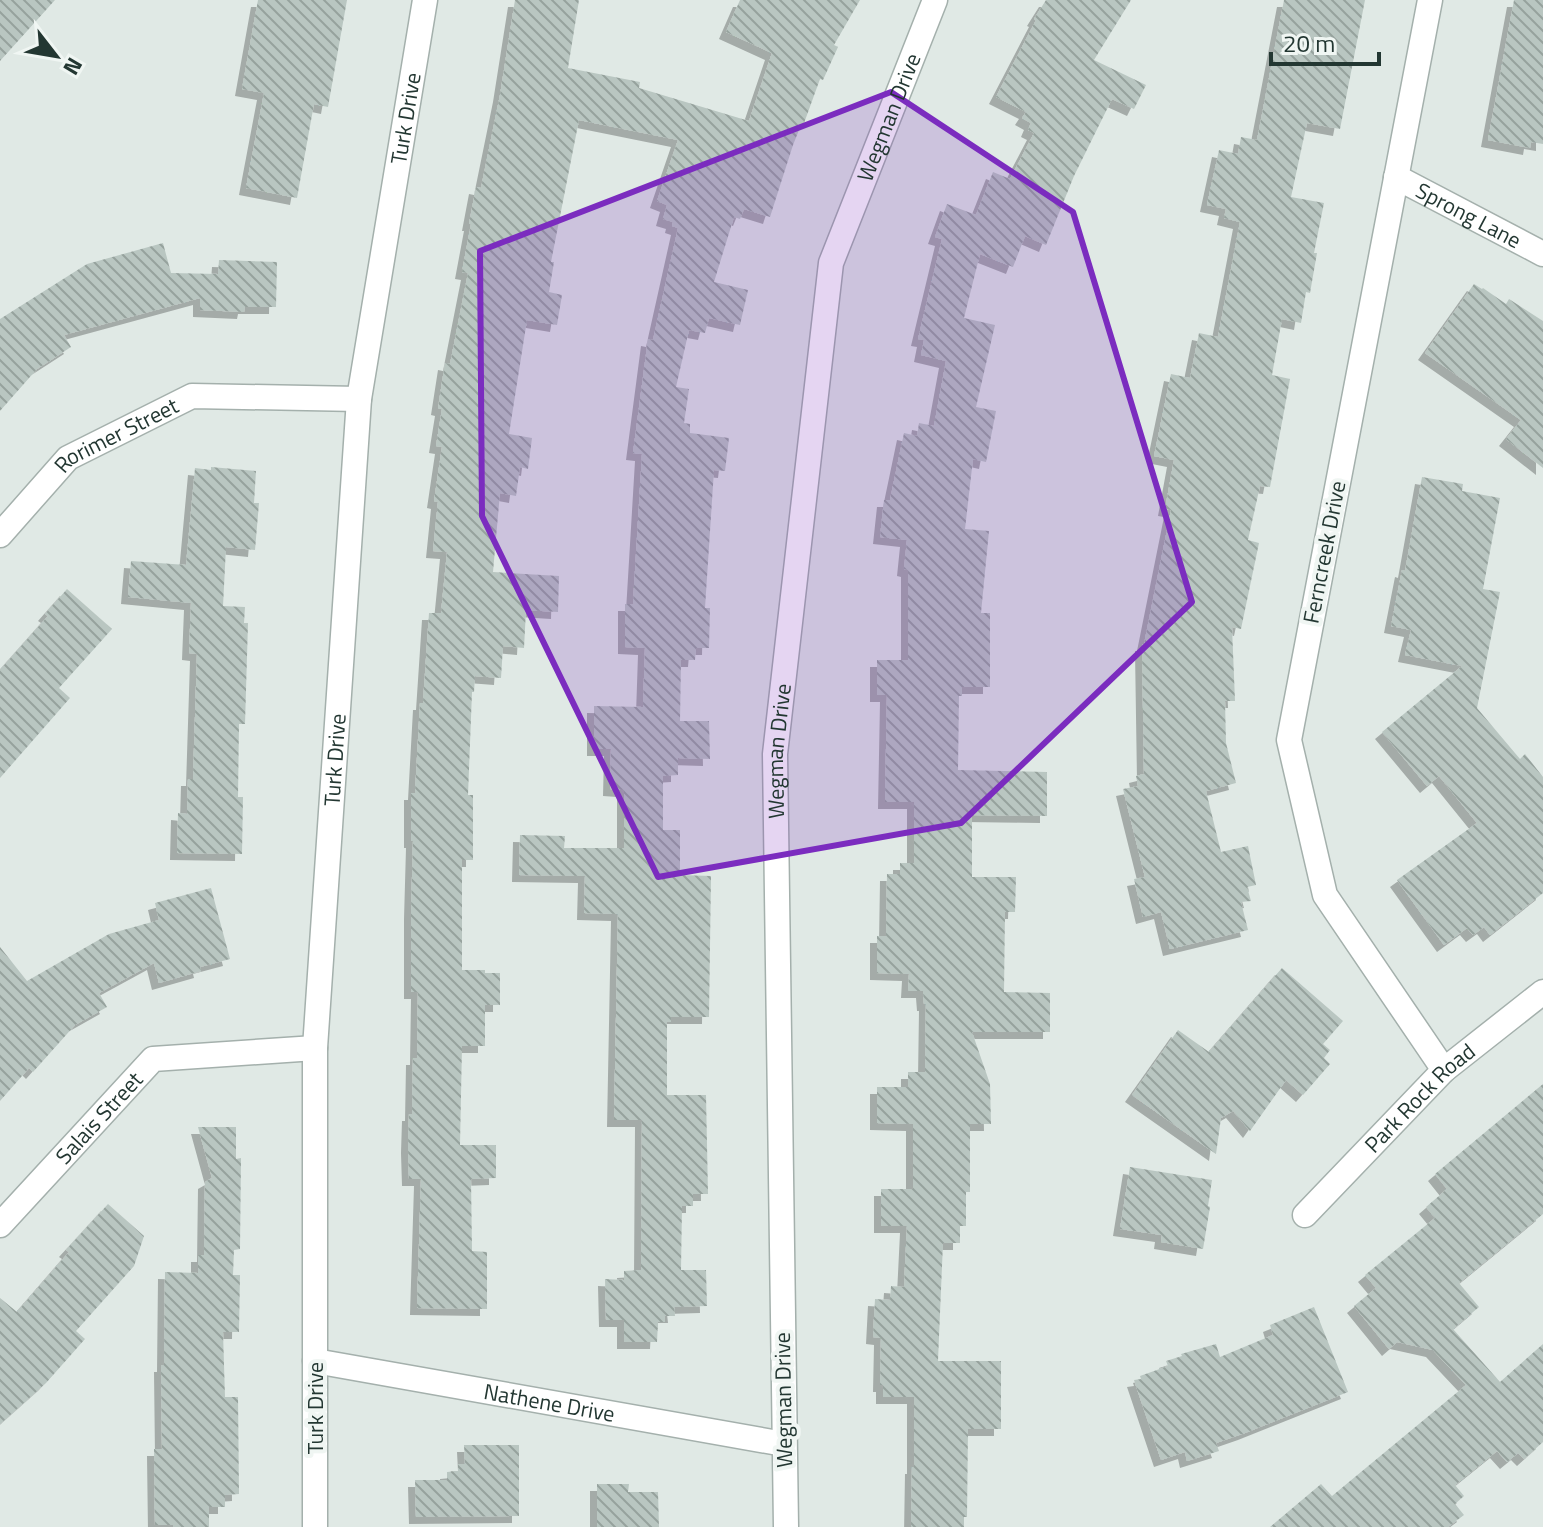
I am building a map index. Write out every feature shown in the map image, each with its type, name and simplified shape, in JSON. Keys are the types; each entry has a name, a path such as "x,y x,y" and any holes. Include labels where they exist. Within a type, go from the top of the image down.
{"street":[{"name":"Turk Drive","path":"315,1527 315,1048 359,399 425,0"},
{"name":"Wegman Drive","path":"786,1527 775,754 831,263 935,0"},
{"name":"Ferncreek Drive","path":"1430,0 1289,740 1325,895 1444,1070"},
{"name":"Sprong Lane","path":"1396,177 1543,254"},
{"name":"Rorimer Street","path":"0,535 68,458 192,396 359,399"},
{"name":"Park Rock Road","path":"1305,1215 1444,1070 1543,992"},
{"name":"Salais Street","path":"0,1225 153,1059 315,1048"},
{"name":"Nathene Drive","path":"315,1361 784,1444"}],"highlighted area":[{"path":"891,92 1073,212 1192,602 961,823 658,877 482,516 480,251"}],"building":[{"path":"0,0 55,0 0,61"},
{"path":"258,0 347,0 328,107 314,104 297,198 246,188 264,93 242,89"},
{"path":"515,0 579,0 568,68 640,82 639,88 749,121 772,53 726,32 740,0 860,0 834,45 838,47 823,80 820,79 793,145 770,217 744,209 740,219 734,217 714,282 748,290 740,325 709,318 705,333 689,330 676,387 689,389 684,423 690,424 690,433 729,438 725,471 714,470 705,608 710,608 709,648 696,648 695,660 681,660 680,721 709,721 710,759 678,758 678,775 663,776 663,830 680,830 680,875 711,876 709,1017 671,1017 671,1022 667,1022 667,1095 706,1095 708,1194 693,1194 693,1206 682,1206 681,1270 706,1270 707,1306 674,1307 675,1316 665,1316 665,1322 658,1322 657,1342 624,1342 624,1320 606,1320 605,1279 624,1280 624,1271 641,1270 642,1120 614,1120 618,914 584,913 585,876 519,875 520,835 565,836 564,848 624,848 624,790 610,789 611,749 594,749 594,706 643,707 645,648 625,647 625,604 633,604 642,454 633,453 648,339 653,340 678,228 672,226 673,222 663,219 667,205 657,201 678,140 579,120 551,262 554,262 549,292 562,295 557,325 527,320 509,434 532,438 528,469 520,467 516,496 500,493 493,572 559,576 558,612 526,610 524,648 503,646 501,678 475,676 472,692 468,795 473,795 473,860 462,860 462,970 500,973 500,1005 485,1005 485,1046 462,1046 460,1145 496,1145 496,1178 471,1179 472,1251 487,1252 487,1309 417,1308 421,1179 409,1179 408,1146 413,1058 417,1058 418,992 411,992 411,793 415,793 429,613 441,613 447,552 433,551 438,502 434,501 442,447 436,446 442,409 438,408 445,363 450,364 468,273 462,272 469,224 476,187 481,188"},
{"path":"1046,0 1131,0 1094,60 1146,85 1134,109 1112,99 1074,176 1046,245 1025,236 1013,267 980,254 964,318 995,325 976,407 996,411 986,462 973,459 965,529 989,531 981,613 990,613 990,687 962,687 962,696 959,696 958,770 1047,772 1047,816 972,815 972,877 1016,877 1015,912 1005,912 1004,992 1050,993 1050,1032 972,1032 990,1084 991,1124 970,1124 970,1192 966,1192 966,1226 960,1226 960,1243 943,1243 938,1361 1001,1361 1001,1429 968,1429 967,1517 964,1517 964,1527 911,1527 914,1397 883,1397 883,1385 880,1385 881,1338 873,1337 875,1299 890,1300 891,1286 904,1287 907,1226 881,1226 881,1189 913,1189 913,1124 877,1123 877,1087 908,1087 908,1072 925,1072 926,1004 923,991 908,991 909,974 877,973 877,936 886,936 887,874 900,874 900,863 914,863 914,802 885,802 887,695 877,695 877,660 908,660 908,570 904,569 907,540 880,537 884,500 890,500 904,433 917,436 919,423 934,426 946,361 921,355 924,340 918,339 942,239 935,237 947,204 976,215 993,172 1010,179 1034,133 1028,130 1031,123 1022,118 1026,112 996,97"},
{"path":"1284,0 1365,0 1340,129 1307,123 1291,197 1324,203 1314,253 1317,253 1301,323 1282,319 1272,375 1290,379 1270,487 1260,486 1248,540 1259,543 1241,629 1232,627 1235,701 1225,701 1226,743 1236,783 1206,791 1221,852 1248,846 1256,885 1247,887 1251,901 1241,902 1248,930 1170,949 1161,912 1143,917 1134,879 1145,877 1123,789 1138,786 1136,776 1144,774 1142,644 1171,510 1165,509 1174,460 1154,456 1171,374 1190,378 1199,333 1218,337 1240,222 1224,218 1226,209 1207,205 1219,150 1238,154 1241,137 1257,140"},
{"path":"1514,0 1543,0 1543,144 1531,142 1530,148 1488,140"},
{"path":"163,243 171,273 218,274 219,260 277,262 276,307 245,307 244,312 200,310 200,298 64,335 71,347 37,369 0,411 0,319 87,264"},
{"path":"1474,284 1506,304 1509,299 1543,321 1543,468 1506,439 1521,420 1425,353"},
{"path":"211,467 256,471 254,503 259,503 255,550 226,547 223,606 245,607 244,623 248,623 245,724 239,724 238,797 243,797 242,854 177,853 178,813 187,814 188,779 193,779 197,654 189,653 191,603 128,597 131,561 186,565 195,468 211,470"},
{"path":"1422,477 1463,484 1462,491 1500,498 1483,589 1500,592 1477,708 1520,759 1525,754 1543,777 1543,893 1490,935 1484,927 1473,935 1467,928 1444,945 1397,880 1477,823 1439,776 1427,786 1382,732 1462,666 1405,655 1411,630 1391,626 1402,570 1405,571"},
{"path":"67,589 112,629 59,688 70,698 0,778 0,670 48,616 45,614"},
{"path":"211,888 230,959 159,983 154,963 99,993 107,1007 75,1025 33,1072 29,1068 0,1101 0,947 27,981 109,934 159,920 155,903"},
{"path":"1282,968 1343,1021 1323,1044 1330,1050 1324,1058 1330,1064 1303,1095 1286,1080 1250,1131 1233,1111 1221,1118 1216,1154 1132,1095 1178,1030 1209,1052"},
{"path":"1543,1084 1543,1214 1459,1283 1479,1307 1453,1329 1500,1382 1543,1344 1543,1442 1524,1459 1518,1453 1507,1462 1497,1451 1455,1485 1464,1496 1455,1504 1464,1515 1448,1527 1270,1527 1321,1484 1332,1496 1466,1385 1433,1350 1397,1342 1389,1349 1354,1306 1376,1288 1365,1275 1435,1218 1426,1207 1447,1189 1435,1174"},
{"path":"198,1127 236,1127 236,1159 241,1158 240,1249 234,1250 233,1275 240,1275 239,1332 223,1332 225,1397 238,1397 239,1494 225,1495 225,1507 209,1507 209,1527 173,1527 155,1525 154,1449 162,1449 161,1365 164,1365 165,1272 198,1273 198,1255 204,1255 205,1182 212,1178"},
{"path":"1130,1167 1212,1180 1203,1249 1161,1242 1162,1235 1120,1229"},
{"path":"108,1204 144,1236 134,1266 76,1331 85,1339 46,1383 0,1424 0,1298 17,1312 69,1252 66,1250"},
{"path":"1314,1307 1348,1392 1216,1443 1219,1451 1187,1461 1185,1452 1161,1460 1134,1380 1168,1366 1166,1361 1181,1354 1216,1344 1220,1357 1273,1335 1270,1325"},
{"path":"464,1445 519,1445 519,1516 416,1517 415,1480 447,1480 447,1472 458,1471 458,1464 465,1464"},
{"path":"597,1484 629,1484 628,1492 658,1492 659,1527 597,1527"}]}
